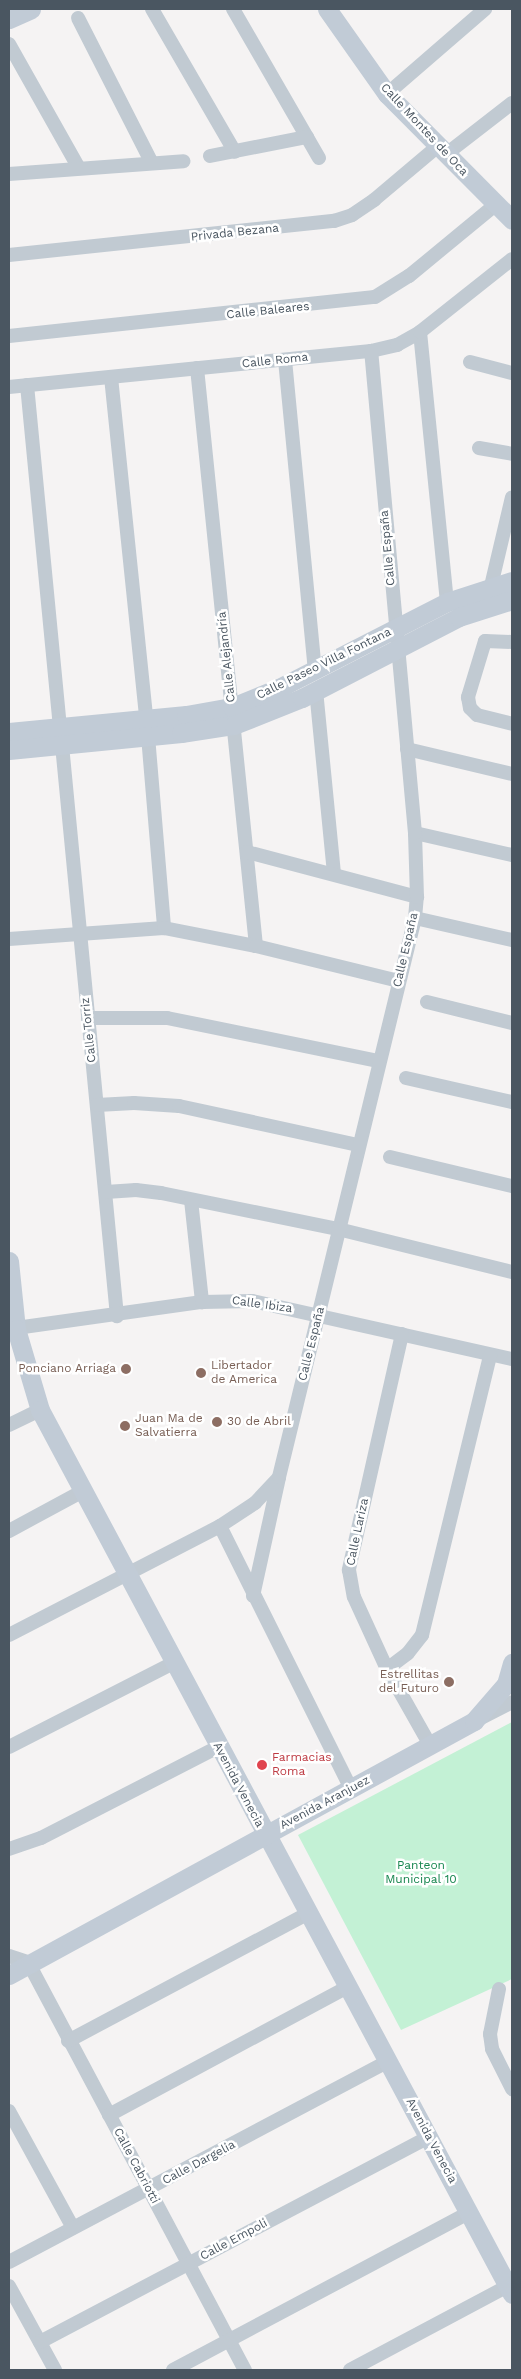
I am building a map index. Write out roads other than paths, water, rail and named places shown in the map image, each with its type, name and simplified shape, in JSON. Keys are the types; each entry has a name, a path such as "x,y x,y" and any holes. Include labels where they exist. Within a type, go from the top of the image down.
{"street":[{"path":"9,19 31,9"},
{"path":"233,9 319,158"},
{"name":"Calle Montes de Oca","path":"327,9 387,94 441,151 512,220"},
{"path":"387,94 485,9"},
{"path":"157,10 235,152"},
{"path":"78,18 151,161"},
{"path":"9,44 79,168"},
{"name":"Privada Bezana","path":"9,255 334,221 352,215 512,102"},
{"path":"210,156 307,137"},
{"path":"9,174 151,161 184,161"},
{"name":"Calle Baleares","path":"9,336 375,297 409,276 495,204"},
{"name":"Calle Roma","path":"9,387 371,351 397,345 420,332 512,259"},
{"path":"420,332 447,602"},
{"name":"Calle España","path":"253,1596 279,1477 358,1145 415,918 417,897 407,749 371,351"},
{"path":"285,360 315,670"},
{"path":"470,362 512,373"},
{"name":"Calle Alejandría","path":"197,368 256,946"},
{"path":"111,377 147,728 164,928"},
{"name":"Calle Torriz","path":"27,385 117,1316"},
{"path":"479,448 512,454"},
{"path":"491,586 512,497"},
{"name":"Calle Paseo Villa Fontana","path":"233,716 315,670 447,602 491,586 512,581"},
{"name":"Calle Paseo Villa Fontana","path":"9,732 61,736 147,728 233,716 316,690 459,617 512,600"},
{"path":"512,642 485,641 468,697 470,708 478,715 512,724"},
{"path":"316,690 334,874"},
{"name":"Calle Paseo Villa Fontana","path":"9,750 61,736"},
{"path":"407,749 512,774"},
{"path":"414,833 512,855"},
{"path":"247,852 417,897"},
{"path":"415,918 512,940"},
{"path":"9,939 164,928 256,946 399,981"},
{"path":"427,1002 512,1023"},
{"path":"88,1018 167,1018 380,1061"},
{"path":"406,1078 512,1102"},
{"path":"96,1105 141,1103 179,1106 358,1145"},
{"path":"390,1157 512,1186"},
{"path":"106,1192 136,1190 191,1200 338,1230 512,1272"},
{"path":"191,1200 202,1302"},
{"name":"Avenida Venecia","path":"9,1261 12,1329 40,1410 81,1492 307,1914 470,2212 510,2290"},
{"name":"Calle Ibiza","path":"12,1329 117,1316 202,1302 252,1301 512,1359"},
{"name":"Calle Lariza","path":"402,1334 349,1570 354,1597 387,1669 430,1745"},
{"path":"387,1669 408,1653 422,1635 490,1355"},
{"path":"9,1425 40,1410"},
{"name":"Calle España","path":"9,1635 220,1526 255,1503 279,1477"},
{"path":"9,1531 81,1492"},
{"path":"220,1526 253,1596 351,1789"},
{"path":"9,1747 173,1663"},
{"name":"Avenida Aranjuez","path":"9,1975 28,1962 474,1721 506,1684 512,1663"},
{"path":"474,1721 512,1702"},
{"path":"9,1849 41,1838 218,1747"},
{"path":"68,2041 307,1914"},
{"path":"9,1956 28,1962"},
{"name":"Calle Cabriotti","path":"28,1962 68,2041 245,2370"},
{"path":"109,2115 348,1987"},
{"path":"499,1989 490,2034 492,2049 512,2089"},
{"name":"Calle Dargelia","path":"9,2262 148,2190 388,2061"},
{"path":"9,2111 73,2228"},
{"name":"Calle Empoli","path":"40,2342 428,2137"},
{"path":"173,2370 470,2212"},
{"path":"9,2286 55,2370"},
{"path":"350,2370 510,2290"}],"place":[{"name":"Ponciano Arriaga","path":"126,1369"},
{"name":"Libertador de America","path":"201,1373"},
{"name":"30 de Abril","path":"217,1422"},
{"name":"Juan Ma de Salvatierra","path":"125,1426"},
{"name":"Estrellitas del Futuro","path":"449,1682"},
{"name":"Farmacias Roma","path":"262,1765"}],"park label":[{"name":"Panteon Municipal 10","path":"421,1873"}]}
